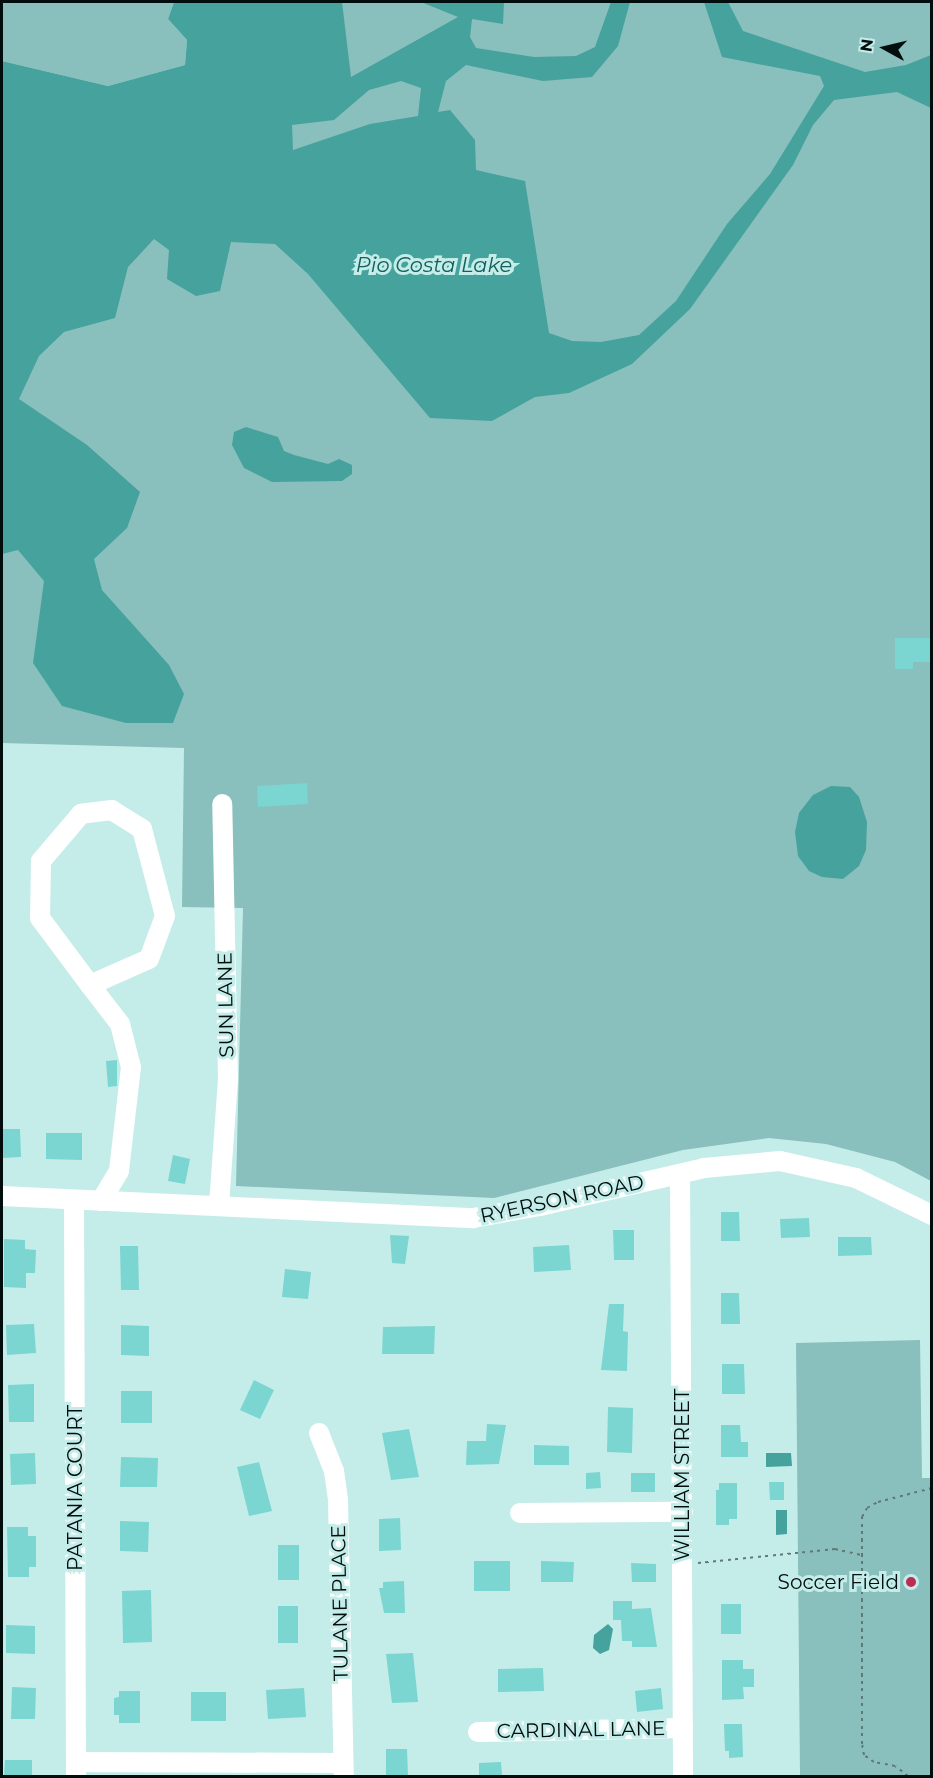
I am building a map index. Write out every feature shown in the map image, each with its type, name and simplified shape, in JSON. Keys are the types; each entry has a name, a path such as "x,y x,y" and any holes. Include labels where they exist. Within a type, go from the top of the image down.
{"street":[{"name":"SUN LANE","path":"219,1205 228,1079 222,804"},
{"path":"90,985 149,959 165,916 142,829 112,810 81,814 41,861 40,918 90,985 120,1024 131,1068 121,1163 101,1201"},
{"name":"RYERSON ROAD","path":"2,1196 473,1218 680,1173 750,1162 809,1165 856,1178 932,1215"},
{"name":"WILLIAM STREET","path":"680,1173 683,1776"},
{"name":"PATANIA COURT","path":"74,1200 76,1769"},
{"name":"TULANE PLACE","path":"319,1433 334,1471 338,1500 344,1770"},
{"path":"520,1513 682,1512"},
{"name":"CARDINAL LANE","path":"478,1732 684,1728"},
{"path":"76,1769 344,1770"}],"path":[{"path":"908,1776 895,1766 874,1762 864,1755 862,1517 867,1508 932,1488"},
{"path":"696,1564 835,1549 862,1555"}],"shaded area":[{"path":"2,2 174,2 168,19 187,40 185,65 108,86 2,61"},
{"path":"237,2 931,2 931,1181 895,1162 826,1144 769,1138 683,1150 494,1198 236,1186 243,908 182,907 184,748 2,743 2,339"},
{"path":"920,1340 922,1478 932,1478 931,1776 800,1776 796,1343"}],"water":[{"name":"Pio Costa Lake","path":"174,2 342,2 351,77 458,17 421,2 504,2 503,24 472,19 470,37 476,48 534,57 576,56 595,47 611,2 630,2 618,46 592,77 543,81 466,65 446,81 438,112 450,110 475,140 476,170 525,181 549,333 572,341 601,342 639,335 676,301 727,224 770,174 824,86 820,76 722,57 704,2 728,2 743,31 865,72 906,65 931,55 931,108 897,92 834,100 813,125 793,165 690,309 632,364 569,393 535,397 492,421 430,418 308,274 275,244 231,242 220,291 196,296 167,279 169,250 154,239 128,267 115,318 64,332 39,356 19,399 87,445 140,492 127,528 94,559 102,590 169,665 184,694 173,723 126,723 62,706 33,663 44,581 18,550 2,554 2,61 108,86 185,65 187,40 168,19","holes":["401,81 421,88 418,116 370,124 293,150 292,125 334,120 369,90"]},
{"path":"246,427 278,437 284,451 294,455 328,464 339,459 352,465 352,474 342,481 272,482 244,468 232,445 234,432"},
{"path":"831,786 850,787 859,797 867,822 866,850 859,866 843,879 822,877 809,871 798,856 795,832 799,813 813,795"},
{"path":"766,1453 791,1453 792,1466 766,1467"},
{"path":"776,1510 787,1510 787,1534 776,1535"},
{"path":"608,1624 613,1629 609,1650 600,1654 593,1648 594,1635"}],"building":[{"path":"895,638 932,638 932,662 913,662 913,669 895,669"},
{"path":"307,783 308,804 258,807 257,786"},
{"path":"117,1060 117,1086 108,1087 106,1061"},
{"path":"2,1129 20,1129 21,1157 2,1158"},
{"path":"46,1133 82,1133 82,1160 46,1159"},
{"path":"173,1155 190,1159 185,1184 168,1181"},
{"path":"721,1212 739,1212 740,1241 721,1241"},
{"path":"809,1218 810,1237 781,1238 780,1219"},
{"path":"613,1230 634,1230 634,1260 614,1260"},
{"path":"390,1235 409,1236 405,1264 392,1263"},
{"path":"838,1237 871,1237 872,1255 838,1256"},
{"path":"4,1239 25,1240 25,1249 36,1250 35,1273 26,1273 26,1288 4,1287"},
{"path":"569,1245 571,1270 534,1272 533,1247"},
{"path":"120,1246 138,1246 139,1290 121,1290"},
{"path":"285,1269 311,1272 308,1299 282,1297"},
{"path":"721,1293 739,1293 740,1324 721,1324"},
{"path":"609,1304 624,1304 623,1331 628,1332 627,1371 601,1370"},
{"path":"34,1324 36,1353 7,1355 6,1325"},
{"path":"121,1325 149,1326 149,1356 121,1355"},
{"path":"435,1326 434,1354 382,1354 383,1327"},
{"path":"722,1364 744,1364 745,1394 722,1394"},
{"path":"254,1380 274,1390 260,1419 240,1410"},
{"path":"34,1384 34,1422 9,1422 8,1385"},
{"path":"121,1391 152,1391 152,1423 121,1423"},
{"path":"608,1407 633,1408 632,1453 607,1452"},
{"path":"487,1424 506,1425 499,1464 466,1465 467,1441 486,1441"},
{"path":"721,1425 740,1425 741,1442 748,1442 748,1457 721,1457"},
{"path":"409,1429 419,1477 391,1480 382,1433"},
{"path":"534,1445 569,1446 569,1465 534,1465"},
{"path":"35,1453 36,1484 11,1485 10,1454"},
{"path":"121,1457 158,1458 157,1487 120,1487"},
{"path":"259,1462 272,1511 249,1516 237,1467"},
{"path":"600,1472 601,1488 586,1489 586,1473"},
{"path":"631,1473 655,1473 655,1492 631,1492"},
{"path":"769,1482 784,1482 784,1500 770,1500"},
{"path":"719,1483 737,1483 737,1519 729,1519 729,1525 716,1525 716,1490 719,1490"},
{"path":"400,1518 401,1550 379,1551 379,1519"},
{"path":"120,1521 149,1522 148,1552 120,1551"},
{"path":"7,1527 28,1527 28,1536 36,1536 36,1567 29,1567 29,1577 8,1577"},
{"path":"278,1545 299,1545 299,1580 278,1580"},
{"path":"474,1561 510,1561 510,1591 474,1591"},
{"path":"541,1561 574,1562 573,1582 541,1582"},
{"path":"631,1563 656,1564 656,1582 632,1582"},
{"path":"404,1581 405,1613 384,1613 379,1588 383,1588 383,1582"},
{"path":"151,1590 152,1642 123,1643 122,1591"},
{"path":"613,1601 632,1601 632,1609 651,1608 657,1647 632,1647 632,1641 622,1641 621,1620 613,1620"},
{"path":"721,1604 741,1604 741,1634 721,1634"},
{"path":"278,1606 298,1606 298,1643 278,1643"},
{"path":"6,1625 35,1626 35,1654 6,1653"},
{"path":"413,1653 418,1702 392,1703 386,1654"},
{"path":"722,1660 743,1660 743,1669 754,1669 754,1687 743,1687 744,1699 722,1700"},
{"path":"543,1668 544,1691 498,1692 498,1669"},
{"path":"12,1687 36,1688 35,1719 11,1719"},
{"path":"304,1688 306,1717 268,1719 266,1690"},
{"path":"661,1688 663,1709 637,1712 635,1691"},
{"path":"119,1691 140,1691 140,1723 119,1723 119,1715 114,1715 114,1698 119,1697"},
{"path":"191,1692 226,1692 226,1721 191,1721"},
{"path":"724,1724 742,1724 743,1757 729,1758 729,1751 725,1751"},
{"path":"386,1749 407,1749 408,1776 386,1776"},
{"path":"5,1760 32,1760 32,1776 4,1776"},
{"path":"501,1762 502,1776 479,1776 479,1763"}],"place":[{"name":"Soccer Field","path":"911,1582"}]}
